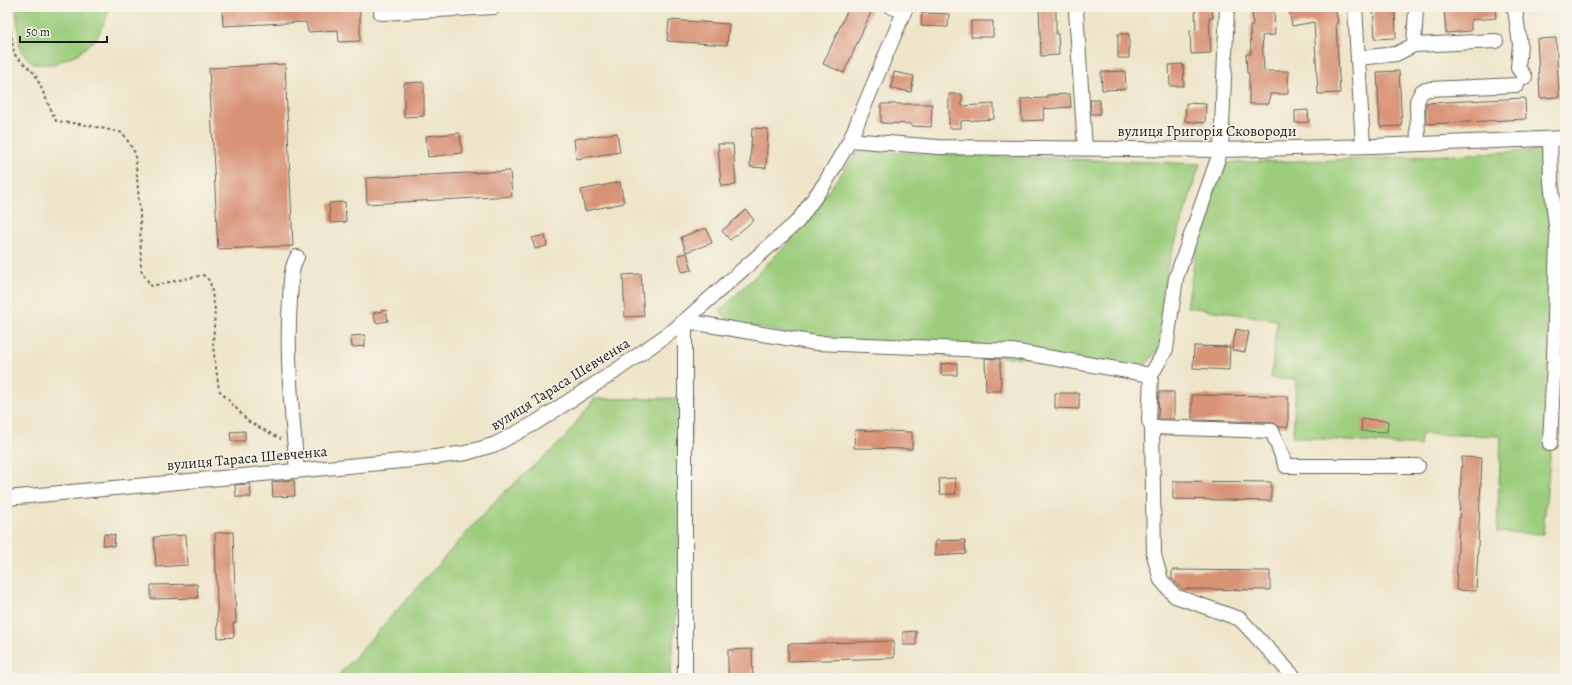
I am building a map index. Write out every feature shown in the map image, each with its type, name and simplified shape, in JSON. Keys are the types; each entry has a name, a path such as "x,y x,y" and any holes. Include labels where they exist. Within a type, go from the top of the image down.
{"street":[{"path":"381,13 494,7"},
{"path":"1227,7 1221,150 1176,278 1166,349 1152,375 1149,421 1152,427 1154,555 1161,580 1174,596 1240,619 1295,678"},
{"path":"1355,7 1363,146"},
{"path":"1414,45 1416,7"},
{"path":"1418,144 1417,101 1422,91 1521,81 1518,68 1520,44 1515,9 1512,7"},
{"name":"вулиця Тараса Шевченка","path":"7,498 412,460 466,453 496,444 535,423 614,372 674,330 798,221 825,183 850,140 901,8"},
{"path":"1076,10 1085,149"},
{"path":"1358,58 1396,54 1414,45 1496,41"},
{"name":"вулиця Григорія Сковороди","path":"850,140 938,147 1221,150 1565,138"},
{"path":"1550,139 1551,182 1561,237 1560,361 1550,444"},
{"path":"297,258 292,267 288,326 291,407 297,471"},
{"path":"684,678 685,321 816,343 1012,351 1152,375"},
{"path":"1152,427 1272,431 1286,466 1418,466"}],"path":[{"path":"7,7 14,54 35,74 56,121 87,125 123,133 135,153 140,214 141,270 151,286 203,275 210,281 215,310 213,346 219,390 249,422 294,446"}],"green space":[{"path":"16,7 110,7 97,38 79,53 54,64 33,64 20,50"},
{"path":"1545,150 1556,245 1552,436 1543,534 1497,532 1501,436 1422,434 1420,446 1293,437 1296,380 1271,378 1277,320 1187,307 1197,244 1220,163 1371,159"},
{"path":"858,151 1200,164 1166,272 1160,347 1143,368 1081,361 869,350 730,322 720,311 794,237"},
{"path":"694,398 683,549 670,678 336,678 498,498 563,440 594,399"}],"building":[{"path":"222,7 360,7 360,41 339,42 338,30 308,32 306,22 223,26"},
{"path":"849,7 865,7 872,10 844,73 823,64"},
{"path":"1039,7 1056,7 1056,34 1058,34 1059,55 1041,56"},
{"path":"1195,7 1212,7 1213,18 1209,18 1211,53 1191,54 1190,31 1196,30"},
{"path":"1299,7 1335,7 1338,23 1336,23 1340,93 1318,94 1314,22 1292,26 1289,9"},
{"path":"1373,7 1395,7 1396,38 1375,39"},
{"path":"1444,7 1495,7 1496,18 1471,20 1471,31 1446,33"},
{"path":"1274,9 1275,35 1262,36 1264,71 1288,71 1288,94 1270,94 1269,104 1249,104 1249,73 1247,73 1246,54 1251,54 1250,26 1253,26 1252,10"},
{"path":"922,13 949,14 948,27 921,26"},
{"path":"669,20 729,24 727,45 667,41"},
{"path":"971,21 993,21 993,37 971,37"},
{"path":"1118,34 1129,34 1129,58 1118,58"},
{"path":"1556,38 1559,97 1540,98 1537,39"},
{"path":"285,64 293,246 218,249 209,68"},
{"path":"1183,64 1184,86 1170,86 1169,65"},
{"path":"1125,71 1126,89 1102,90 1101,72"},
{"path":"1399,71 1402,126 1380,127 1377,72"},
{"path":"894,72 914,76 911,92 891,88"},
{"path":"424,82 424,116 404,117 404,83"},
{"path":"949,94 962,94 962,106 994,104 994,119 961,121 961,128 949,128"},
{"path":"1070,94 1071,107 1043,109 1044,120 1022,121 1021,99 1047,98 1047,95"},
{"path":"1525,98 1526,119 1426,124 1426,103"},
{"path":"1090,100 1100,100 1100,114 1091,114"},
{"path":"1186,103 1206,104 1205,123 1185,121"},
{"path":"881,104 932,104 931,127 911,126 911,124 881,123"},
{"path":"1308,110 1309,122 1295,123 1295,111"},
{"path":"752,128 768,129 766,168 750,167"},
{"path":"460,133 462,153 428,157 426,136"},
{"path":"617,133 620,152 576,159 574,139"},
{"path":"718,144 733,144 736,185 721,186"},
{"path":"510,171 512,196 367,204 366,178"},
{"path":"620,182 624,203 585,211 581,190"},
{"path":"345,202 346,222 330,223 329,203"},
{"path":"746,210 754,220 730,240 722,231"},
{"path":"707,229 712,243 686,252 681,237"},
{"path":"545,235 547,246 535,249 532,238"},
{"path":"687,253 692,270 682,272 678,255"},
{"path":"641,274 644,316 625,317 623,275"},
{"path":"386,310 388,321 376,323 373,313"},
{"path":"1236,329 1249,332 1245,352 1232,350"},
{"path":"365,335 365,346 352,347 351,336"},
{"path":"1194,346 1230,347 1229,370 1193,368"},
{"path":"985,358 1000,359 1001,391 986,391"},
{"path":"957,363 957,375 941,375 941,364"},
{"path":"1159,392 1174,392 1174,419 1158,419"},
{"path":"1055,393 1079,393 1079,409 1055,408"},
{"path":"1192,395 1288,396 1288,427 1279,427 1272,422 1192,420"},
{"path":"1362,419 1388,421 1387,432 1361,431"},
{"path":"855,430 912,432 912,449 854,448"},
{"path":"245,431 245,441 231,441 230,432"},
{"path":"1462,457 1482,458 1476,591 1456,590"},
{"path":"955,478 956,494 940,494 939,479"},
{"path":"294,480 295,496 273,497 272,482"},
{"path":"1173,481 1271,482 1271,501 1173,499"},
{"path":"250,484 251,497 236,497 235,485"},
{"path":"233,532 236,623 233,623 234,637 218,638 215,533"},
{"path":"104,534 115,535 114,546 103,545"},
{"path":"186,535 188,565 156,567 154,537"},
{"path":"965,540 966,554 935,556 935,541"},
{"path":"1172,570 1270,571 1270,590 1182,589 1172,579"},
{"path":"197,584 198,598 151,599 151,585"},
{"path":"916,631 916,645 903,645 903,632"},
{"path":"894,641 894,658 788,661 788,644"},
{"path":"752,649 753,678 728,678 728,650"}]}
